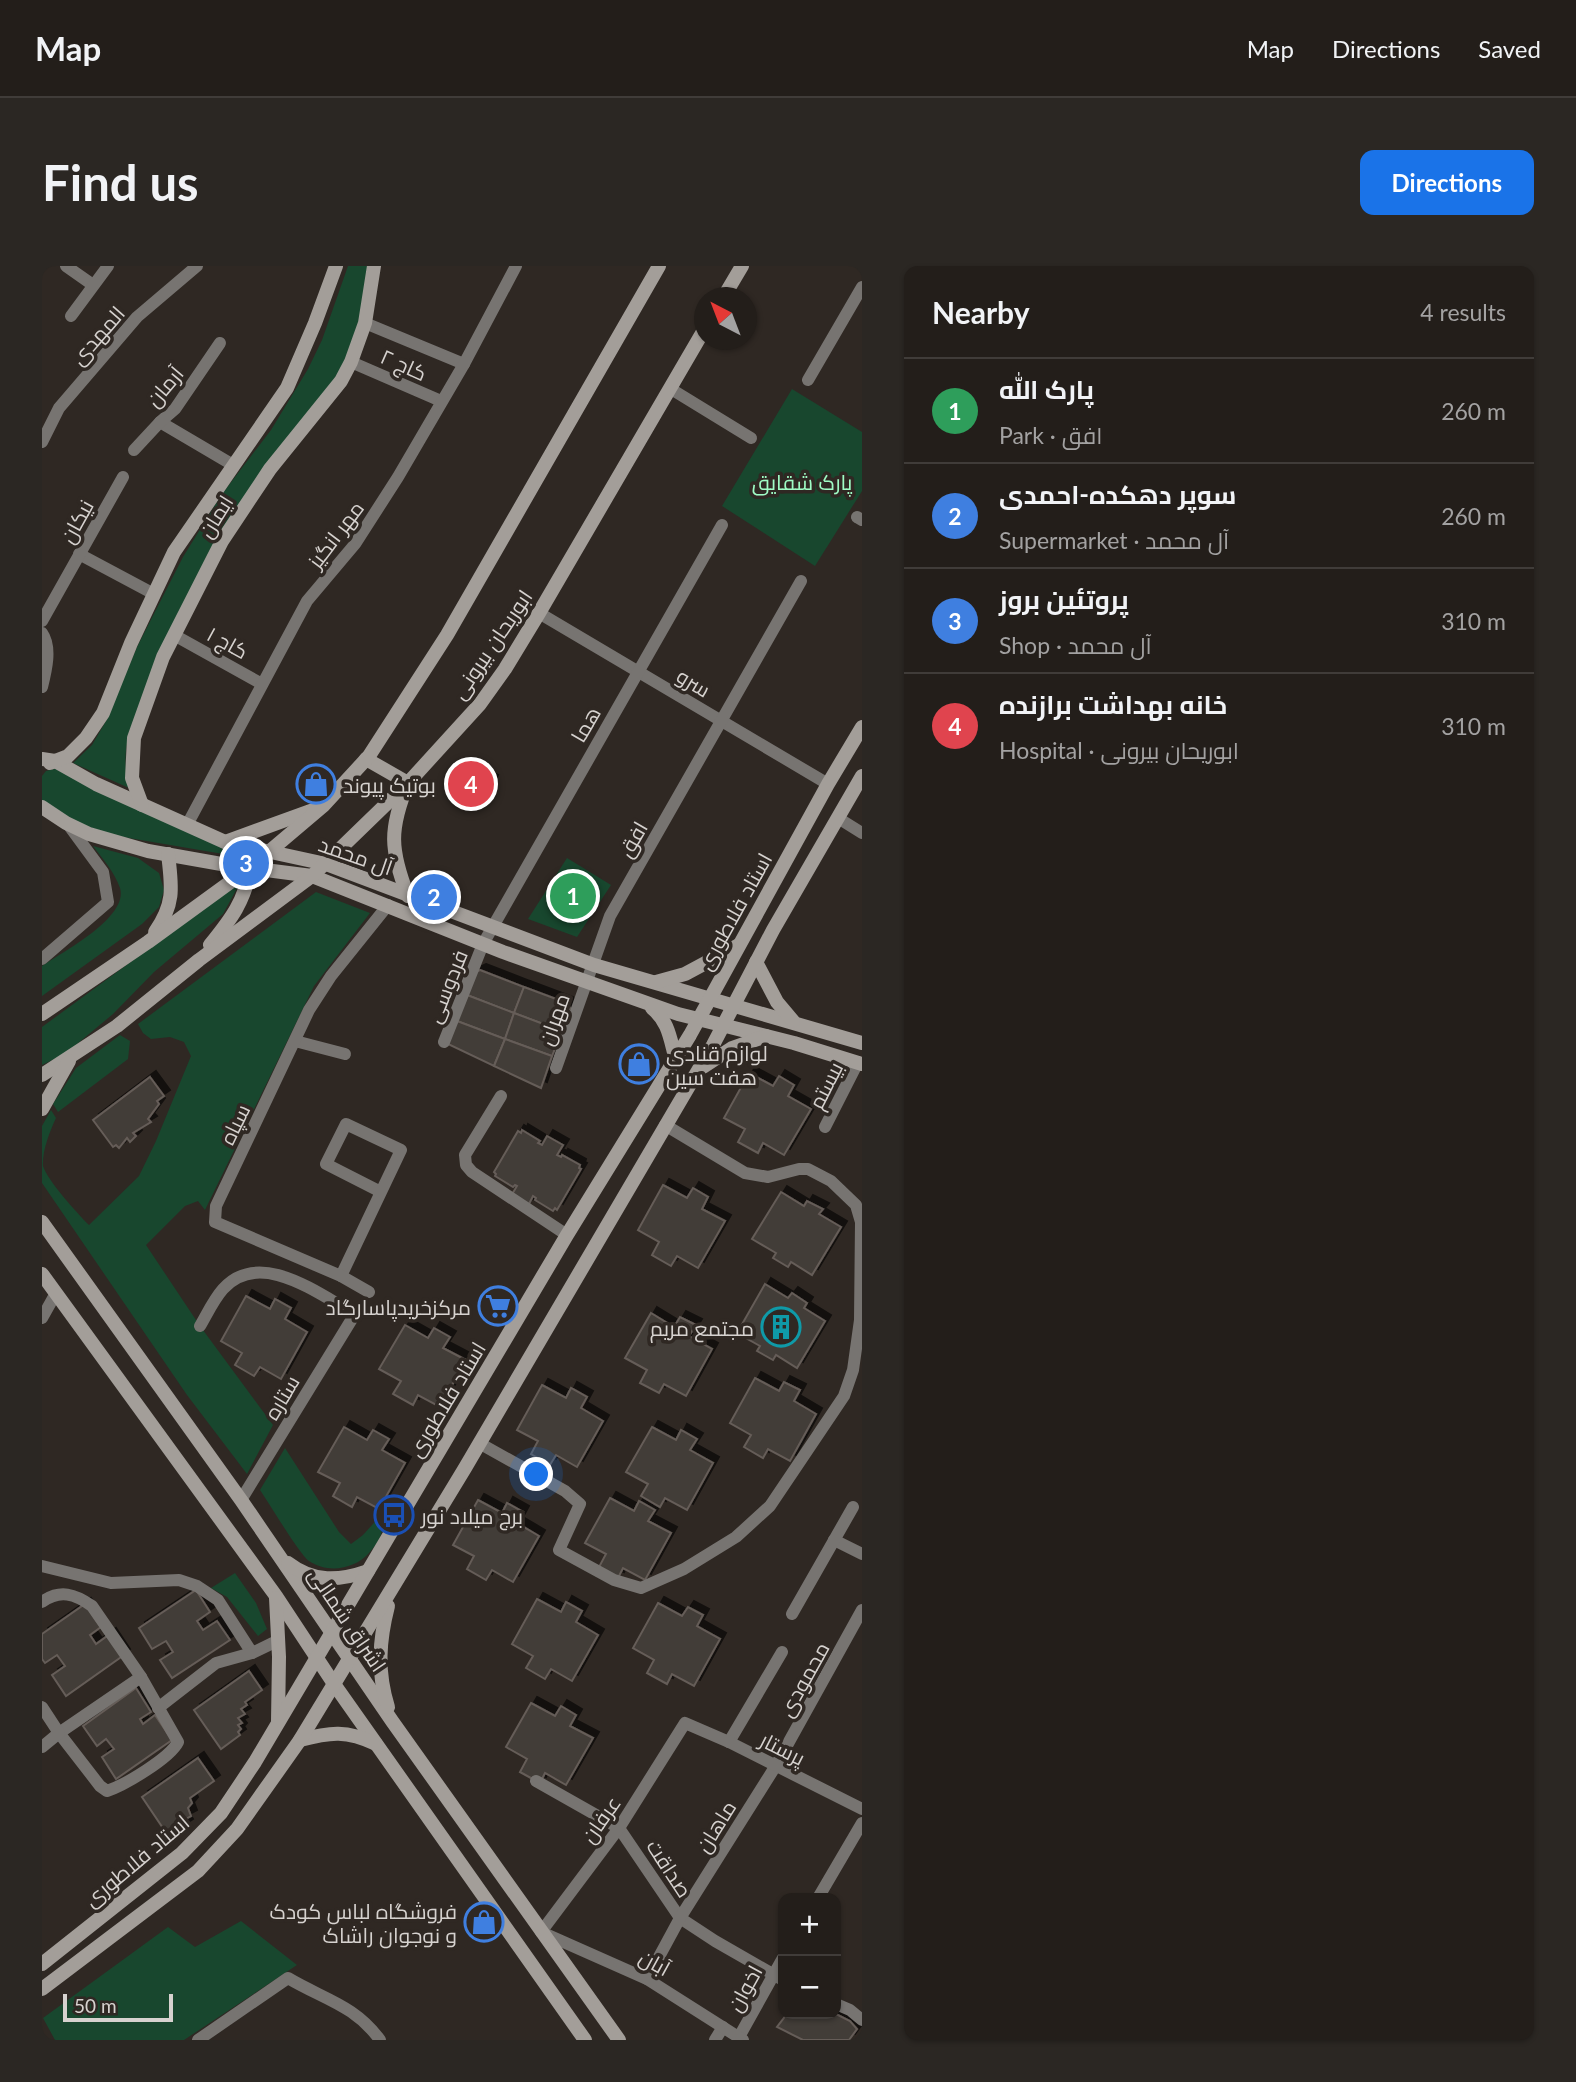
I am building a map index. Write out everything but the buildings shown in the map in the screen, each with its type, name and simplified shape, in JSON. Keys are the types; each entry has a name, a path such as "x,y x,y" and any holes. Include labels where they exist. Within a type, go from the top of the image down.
{"main road":[{"name":"ایمان","path":"46,762 68,756 86,738 103,713 174,552 287,388 336,266"},
{"name":"ایمان","path":"142,805 132,778 134,738 163,657 222,541 270,470 341,381 365,323 374,266"},
{"name":"ابوریحان بیرونی","path":"42,1014 251,867 323,806 366,759 447,635 659,266"},
{"path":"730,287 742,266"},
{"name":"ابوریحان بیرونی","path":"42,1075 117,1026 199,960 312,876 408,783 480,704 539,613 694,349"},
{"name":"استاد فلاطوری","path":"42,1964 190,1845 222,1813 278,1724 567,1235 676,1060 862,727"},
{"path":"366,759 408,783 399,805 393,848 408,896"},
{"name":"آل محمد","path":"46,762 225,842 326,864 594,965 861,1040"},
{"name":"استاد فلاطوری","path":"42,1989 198,1871 237,1829 300,1740 479,1443 696,1072 862,776"},
{"path":"199,960 232,918 246,892 251,867 225,842 323,806"},
{"name":"آل محمد","path":"42,807 66,823 98,836 168,854 312,876 483,944 645,1003 860,1063"},
{"path":"148,942 165,918 171,902 168,854"},
{"path":"654,982 685,974 740,944"},
{"path":"756,962 777,1002 794,1023"},
{"path":"645,1003 663,1017 676,1060"},
{"path":"696,1072 732,1048 767,1035"},
{"path":"42,1109 71,1057"},
{"name":"اشراق شمالی","path":"44,1228 241,1500 349,1660 619,2040"},
{"path":"42,1274 276,1596 316,1659 585,2040"},
{"path":"281,1557 299,1571 325,1580 346,1578 368,1571"},
{"path":"392,1588 383,1622 379,1665 392,1721"},
{"path":"276,1596 279,1640 278,1724"},
{"path":"300,1740 321,1734 343,1733 360,1737 378,1746"}],"street":[{"path":"66,266 93,285"},
{"path":"71,316 108,266"},
{"name":"المهدی","path":"42,442 59,408 138,317 197,266"},
{"name":"مهر انگیز","path":"187,825 307,601 355,544 398,477 464,364 516,266"},
{"path":"808,380 862,287"},
{"path":"365,323 464,364"},
{"name":"آرمان","path":"134,450 175,409 220,343"},
{"name":"کاج ۲","path":"351,362 441,401"},
{"path":"671,389 751,438"},
{"path":"160,422 233,465"},
{"name":"نیکان","path":"42,621 122,477"},
{"name":"هما","path":"483,944 722,525"},
{"path":"79,554 154,594"},
{"name":"افق","path":"587,982 610,916 801,581"},
{"name":"سرو","path":"539,613 828,784"},
{"path":"42,633 47,640 46,670 42,687"},
{"name":"کاج ۱","path":"174,635 262,684"},
{"path":"838,818 862,833"},
{"path":"42,959 108,902 103,872 66,823"},
{"name":"سپاه","path":"369,1293 341,1276 215,1222 216,1206 309,1010 331,975 388,905"},
{"name":"فردوسی","path":"444,1042 483,944"},
{"name":"مهران","path":"556,1068 587,982"},
{"path":"295,1041 345,1054"},
{"name":"بیستم","path":"825,1126 860,1063"},
{"path":"501,1096 465,1155 466,1165 472,1172 567,1235"},
{"path":"341,1276 381,1192 401,1150 346,1124 327,1164 381,1192"},
{"path":"479,1443 565,1490 580,1504 559,1550 614,1580 642,1588 684,1569 736,1537 771,1506 844,1396 853,1370 860,1321 861,1222 856,1205 831,1181 808,1169 768,1177 745,1173 665,1125"},
{"name":"ستاره","path":"200,1326 223,1288 250,1272 284,1275 355,1314 241,1500"},
{"path":"42,1318 56,1293"},
{"path":"792,1614 853,1507"},
{"path":"834,1540 862,1553"},
{"path":"42,1566 111,1583 179,1580 197,1586 218,1600 252,1653"},
{"path":"42,1602 52,1595 63,1593 81,1598 92,1606 141,1677 177,1738 177,1745 119,1787 107,1791 100,1786 42,1707"},
{"name":"محمودی","path":"775,1767 862,1610"},
{"path":"158,1708 216,1663 252,1653 279,1640"},
{"path":"729,1742 782,1652"},
{"path":"42,1747 141,1677"},
{"name":"پرستار","path":"685,1723 861,1807"},
{"name":"عرفان","path":"541,1932 619,1828 685,1723"},
{"name":"ماهان","path":"647,1979 680,1918 775,1767"},
{"name":"صداقت","path":"536,1781 619,1828 680,1918 778,1977"},
{"path":"821,1893 862,1823"},
{"name":"آبان","path":"541,1932 647,1979 741,2039"},
{"name":"اخوان","path":"741,2039 778,1977"},
{"path":"198,2040 288,1978 368,2023 380,2040"},
{"path":"841,2006 862,2020"},
{"path":"715,2040 723,2027"}],"green space":[{"path":"348,266 370,266 361,322 343,368 263,470 138,709 126,748 129,788 73,763 92,745 106,721 137,647 183,557 222,494 271,430 308,369 322,340"},
{"name":"پارک شقایق","path":"792,389 862,432 862,491 815,566 722,506"},
{"path":"58,768 220,846 229,855 123,837 81,826 42,800 42,776 46,771"},
{"path":"93,846 138,858 159,873 164,890 159,907 142,924 42,996 42,966 105,922 120,899 120,888 115,877"},
{"path":"567,858 611,885 577,937 528,919"},
{"path":"241,881 223,914 154,972 113,1014 65,1054 42,1065 42,1027"},
{"path":"316,892 370,913 314,986 205,1210 198,1201 185,1206 146,1245 200,1326 273,1425 247,1474 187,1395 42,1183 42,1126 51,1110 56,1118 45,1148 43,1166 56,1188 89,1225 139,1176 191,1056 184,1042 170,1037 151,1039 143,1033 138,1024"},
{"path":"120,1035 130,1041 128,1059 58,1112 53,1104 76,1068"},
{"path":"285,1448 339,1532 351,1544 381,1515 379,1540 373,1549 356,1563 333,1568 309,1561 260,1490"},
{"path":"235,1573 256,1603 267,1629 258,1636 227,1597 211,1588"},
{"path":"241,1921 297,1965 184,2040 55,2040 43,2018 168,1927 195,1947"}],"place":[{"name":"بوتیک پیوند","path":"316,784"},
{"name":"خانه بهداشت برازنده","path":"471,784"},
{"name":"پروتئین بروز","path":"246,863"},
{"name":"پارک الله","path":"573,896"},
{"name":"سوپر دهکده-احمدی","path":"434,897"},
{"name":"لوازم قنادی هفت سین","path":"639,1064"},
{"name":"مرکزخریدپاسارگاد","path":"498,1306"},
{"name":"مجتمع مریم","path":"781,1327"},
{"name":"برج میلاد نور","path":"394,1515"},
{"name":"فروشگاه لباس کودک و نوجوان راشاک","path":"484,1922"}]}
